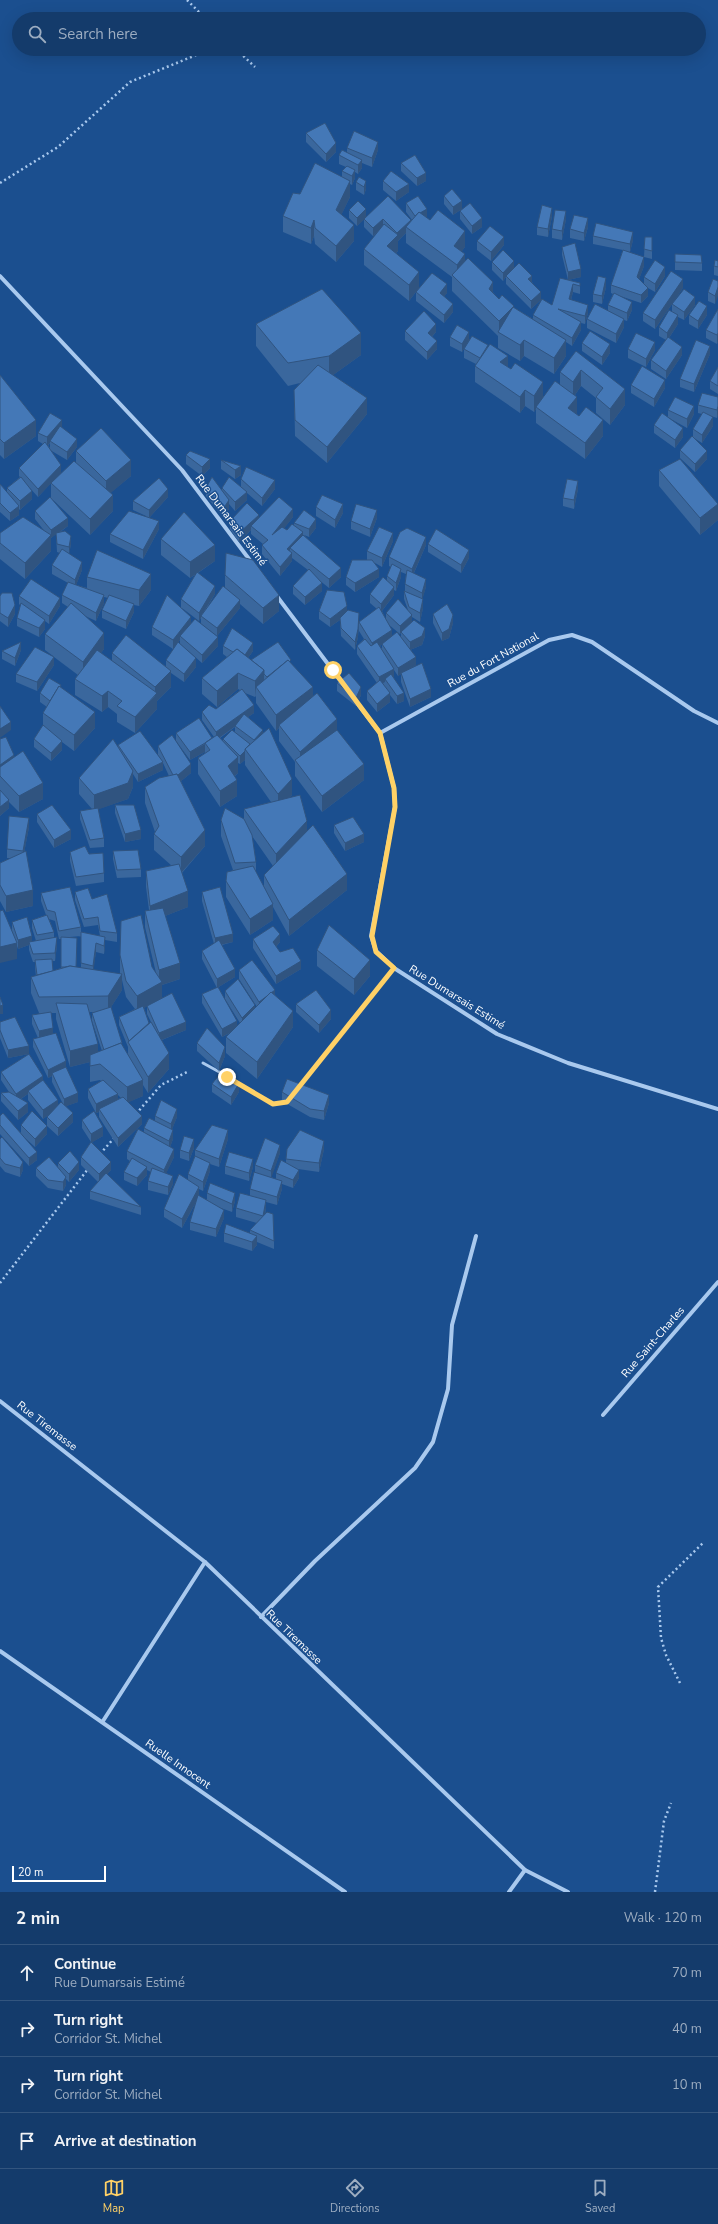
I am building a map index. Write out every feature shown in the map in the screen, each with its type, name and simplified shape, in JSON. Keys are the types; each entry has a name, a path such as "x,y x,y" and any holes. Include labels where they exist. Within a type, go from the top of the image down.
{"street":[{"name":"Rue Dumarsais Estimé","path":"0,276 182,470 257,570"},
{"path":"272,589 347,689"},
{"name":"Rue du Fort National","path":"380,733 549,640 572,635 592,642 694,711 718,723"},
{"name":"Rue Dumarsais Estimé","path":"352,696 380,733 394,788 395,807 372,936 376,952 394,968 498,1034 568,1063 718,1109"},
{"path":"261,1617 315,1561 415,1468 433,1442 448,1389 452,1325 476,1236"},
{"name":"Rue Saint-Charles","path":"603,1415 718,1282"},
{"name":"Rue Tiremasse","path":"0,1401 205,1562 525,1870 568,1892"},
{"path":"103,1721 205,1562"},
{"name":"Ruelle Innocent","path":"0,1651 103,1721 346,1892"},
{"path":"509,1892 525,1870"}],"lane":[{"path":"297,1089 394,968"},
{"path":"203,1063 273,1104 287,1102 292,1096"}],"path":[{"path":"187,0 199,12"},
{"path":"0,183 58,147 130,82 194,56"},
{"path":"243,56 255,67"},
{"path":"132,1118 161,1086 203,1063"},
{"path":"99,1155 118,1134"},
{"path":"0,1283 90,1166"},
{"path":"680,1683 661,1638 658,1587 704,1542"},
{"path":"655,1892 664,1821 671,1803"}],"building":[{"path":"325,123 336,143 326,154 306,133"},
{"path":"354,131 378,142 372,158 347,148"},
{"path":"342,150 362,160 358,165 339,155"},
{"path":"415,155 426,173 417,178 401,163"},
{"path":"315,163 350,181 336,210 354,225 336,246 315,228 314,220 311,228 283,216 293,193 300,194"},
{"path":"347,166 355,170 352,176 342,171"},
{"path":"391,171 409,184 396,192 383,181"},
{"path":"359,177 366,181 364,187 356,182"},
{"path":"452,189 462,201 453,207 444,196"},
{"path":"388,196 411,220 397,233 383,219 373,228 364,219"},
{"path":"418,196 427,209 420,213 419,212 415,216 406,203"},
{"path":"358,201 366,209 357,218 349,210"},
{"path":"470,203 482,218 472,226 460,211"},
{"path":"542,205 552,208 548,229 537,227"},
{"path":"438,210 465,231 454,246 465,254 457,265 406,227 419,212 430,220"},
{"path":"555,210 566,211 562,231 552,229"},
{"path":"574,215 588,218 584,233 570,229"},
{"path":"596,223 633,232 630,244 593,236"},
{"path":"384,224 398,235 387,246 419,272 409,285 364,249"},
{"path":"490,226 504,237 491,252 477,241"},
{"path":"645,237 652,237 652,251 644,249"},
{"path":"575,243 581,269 568,272 562,247"},
{"path":"503,250 514,261 503,273 492,262"},
{"path":"623,250 644,257 637,277 648,288 641,295 611,285"},
{"path":"675,254 701,255 702,263 675,262"},
{"path":"468,258 493,282 489,289 499,299 502,295 514,306 499,321 452,275"},
{"path":"655,260 665,267 655,284 644,277"},
{"path":"715,260 718,261 718,267 714,266"},
{"path":"519,263 532,276 528,279 541,292 531,301 506,276"},
{"path":"671,271 683,279 655,320 643,313"},
{"path":"432,273 447,284 440,293 453,304 444,315 416,292"},
{"path":"598,276 606,278 602,296 593,294"},
{"path":"560,278 580,283 580,286 573,284 569,299 588,305 585,316 558,309 581,322 572,338 533,315 542,299 552,305"},
{"path":"713,279 718,281 715,296 708,292"},
{"path":"322,289 361,333 329,356 288,363 256,324"},
{"path":"684,289 695,297 684,312 672,304"},
{"path":"614,293 632,302 627,313 608,305"},
{"path":"699,301 707,306 698,321 689,315"},
{"path":"595,304 624,319 616,334 587,319"},
{"path":"513,307 566,340 554,358 524,340 520,345 498,332"},
{"path":"718,309 718,333 717,335 706,330"},
{"path":"669,310 678,315 667,333 659,327"},
{"path":"424,311 436,324 428,333 437,341 427,352 405,331"},
{"path":"457,325 469,332 462,344 450,337"},
{"path":"590,331 610,344 602,357 582,343"},
{"path":"636,333 655,342 646,359 628,349"},
{"path":"472,336 488,345 480,358 464,349"},
{"path":"668,337 682,347 666,371 651,360"},
{"path":"696,340 710,346 694,384 680,379"},
{"path":"490,344 508,356 500,362 511,369 515,363 543,382 534,396 525,390 520,397 475,366"},
{"path":"576,351 625,389 610,409 596,397 603,388 581,370 573,382 560,372"},
{"path":"318,365 367,398 327,447 295,420 294,390"},
{"path":"642,366 665,380 654,399 631,385"},
{"path":"718,367 718,386 710,381"},
{"path":"0,375 36,420 4,443 0,439"},
{"path":"555,381 577,397 568,408 579,416 586,407 603,420 585,443 536,407"},
{"path":"702,393 718,397 717,410 698,405"},
{"path":"675,397 694,406 687,419 668,410"},
{"path":"703,412 713,417 702,435 693,429"},
{"path":"50,413 62,420 47,437 38,433"},
{"path":"662,413 683,428 675,440 654,425"},
{"path":"60,426 77,439 67,452 50,441"},
{"path":"101,428 131,460 106,481 76,451"},
{"path":"692,436 707,451 695,464 680,450"},
{"path":"45,442 61,465 38,489 19,468"},
{"path":"190,451 210,459 202,467 186,455"},
{"path":"680,459 718,504 700,518 659,470"},
{"path":"221,460 241,466 235,470"},
{"path":"74,461 113,495 90,519 51,483"},
{"path":"246,467 275,480 262,498 241,479"},
{"path":"21,477 32,491 20,501 7,488"},
{"path":"212,477 229,500 223,509 206,488"},
{"path":"229,477 247,492 235,502 222,488"},
{"path":"159,478 168,489 149,510 133,501"},
{"path":"567,479 578,481 574,500 563,498"},
{"path":"0,484 19,506 10,513 0,503"},
{"path":"322,495 343,504 335,520 316,507"},
{"path":"50,497 68,518 51,530 35,511"},
{"path":"279,497 293,509 272,535 282,527 287,530 292,524 303,532 287,549 292,553 280,567 262,545 268,540 251,526"},
{"path":"247,503 259,515 239,533 230,521"},
{"path":"356,504 377,510 370,529 351,521"},
{"path":"304,510 316,519 309,529 294,523"},
{"path":"129,511 159,521 143,550 110,534"},
{"path":"184,512 215,545 190,562 161,539"},
{"path":"23,517 51,535 25,563 0,543 0,533"},
{"path":"379,527 393,533 382,558 367,551"},
{"path":"407,528 426,537 412,569 389,557 400,532"},
{"path":"436,529 469,550 461,565 428,544"},
{"path":"65,531 71,536 69,547 57,544 56,533"},
{"path":"303,535 341,568 329,579 290,548"},
{"path":"62,549 82,562 75,580 52,565"},
{"path":"97,550 151,574 139,590 87,577"},
{"path":"226,553 253,560 279,595 263,608 225,575"},
{"path":"352,560 372,560 379,569 355,583 346,577"},
{"path":"392,564 401,569 396,583 387,576"},
{"path":"309,569 322,583 305,597 293,586"},
{"path":"407,570 426,579 422,593 405,584"},
{"path":"197,572 215,586 199,613 181,599"},
{"path":"383,577 394,587 381,604 370,594"},
{"path":"31,579 60,598 49,616 19,596"},
{"path":"68,582 104,595 96,613 62,595"},
{"path":"223,586 240,600 217,628 201,616"},
{"path":"327,590 344,592 347,606 330,619 319,611"},
{"path":"404,591 423,599 420,613 409,607"},
{"path":"2,593 12,593 15,605 8,618 0,613 0,596"},
{"path":"109,595 134,604 126,621 102,610"},
{"path":"167,595 191,617 173,640 152,627"},
{"path":"398,599 412,615 400,626 386,613"},
{"path":"21,603 45,620 39,628 17,618"},
{"path":"71,603 104,633 83,662 45,634"},
{"path":"447,604 453,615 449,629 442,633 433,614"},
{"path":"379,607 392,630 372,643 359,622"},
{"path":"348,610 359,613 355,642 341,628 340,618"},
{"path":"195,619 218,637 202,655 180,636"},
{"path":"414,620 425,628 422,636 410,642 401,632"},
{"path":"232,628 253,643 245,655 237,649 233,652 223,646"},
{"path":"397,632 416,657 398,668 382,644"},
{"path":"126,635 171,671 155,687 112,653"},
{"path":"365,639 371,646 377,642 394,669 379,677 357,646"},
{"path":"21,642 15,658 2,651"},
{"path":"178,642 196,658 184,674 166,660"},
{"path":"278,642 291,660 289,662 288,660 267,677 264,674 264,670 251,660"},
{"path":"35,647 54,657 37,682 16,674"},
{"path":"237,649 264,670 255,681 238,673 217,691 202,678"},
{"path":"97,650 157,693 135,717 117,706 122,701 108,691 102,696 75,679"},
{"path":"288,660 313,687 276,715 256,687"},
{"path":"422,663 431,689 410,699 401,673"},
{"path":"349,673 361,687 356,698 337,683"},
{"path":"391,674 404,693 397,696 385,679"},
{"path":"49,678 61,685 50,701 40,693"},
{"path":"380,680 390,693 377,704 367,691"},
{"path":"59,686 95,712 74,735 43,713"},
{"path":"242,689 254,705 216,732 202,712 209,705 216,709"},
{"path":"317,693 337,719 300,752 279,725"},
{"path":"0,706 11,722 0,729"},
{"path":"244,714 263,730 254,740 235,726"},
{"path":"199,718 212,738 190,752 176,733"},
{"path":"43,725 62,741 51,753 34,739"},
{"path":"269,728 292,779 278,794 245,749"},
{"path":"232,730 250,744 240,756 223,739"},
{"path":"337,730 364,764 322,796 295,760"},
{"path":"140,731 163,762 138,774 118,745"},
{"path":"172,735 191,764 178,775 173,775 158,746"},
{"path":"217,735 238,757 228,766 237,780 220,791 198,758 210,750 205,743"},
{"path":"6,737 14,755 0,765 0,739"},
{"path":"113,739 133,771 128,783 94,795 79,778"},
{"path":"23,751 43,783 19,796 0,776 0,767"},
{"path":"177,774 205,830 181,857 154,834 159,826 145,787 159,778"},
{"path":"0,790 9,800 0,807"},
{"path":"300,795 307,821 276,854 244,809"},
{"path":"52,805 71,830 54,840 37,814"},
{"path":"115,805 134,805 141,830 125,834"},
{"path":"98,808 104,838 90,840 80,811"},
{"path":"225,808 244,819 252,835 256,862 235,863 221,820"},
{"path":"9,816 29,818 23,851 7,849"},
{"path":"353,817 364,834 345,843 334,825"},
{"path":"313,825 347,874 289,920 264,875"},
{"path":"85,846 89,854 103,853 104,873 76,877 70,852"},
{"path":"138,850 141,869 117,870 113,851"},
{"path":"26,851 33,890 6,896 0,885 0,863"},
{"path":"179,864 188,891 150,906 146,871"},
{"path":"253,866 273,904 250,919 226,881 227,872"},
{"path":"70,887 81,927 59,931 55,912 47,910 41,893"},
{"path":"220,887 233,934 215,938 202,892"},
{"path":"88,888 92,899 107,894 117,933 100,931 98,917 84,919 75,892"},
{"path":"163,908 180,963 159,970 145,911"},
{"path":"3,910 17,943 0,947 0,911"},
{"path":"47,915 54,932 37,935 32,920"},
{"path":"141,915 152,967 162,982 137,996 126,981 120,955 121,921"},
{"path":"27,917 32,936 18,940 12,922"},
{"path":"329,925 370,960 354,979 317,950"},
{"path":"273,926 280,934 273,942 280,952 293,948 301,961 276,976 253,939"},
{"path":"81,932 105,937 104,946 96,943 93,966 81,963"},
{"path":"57,937 55,953 33,954 29,942"},
{"path":"61,937 77,938 76,967 61,967"},
{"path":"219,940 235,969 217,979 202,951"},
{"path":"52,959 53,971 37,975 35,960"},
{"path":"252,960 275,990 259,1002 239,970"},
{"path":"70,966 122,974 108,996 39,997 31,977"},
{"path":"238,979 255,1005 242,1018 225,991"},
{"path":"218,987 237,1021 222,1029 202,994"},
{"path":"316,990 331,1010 319,1025 296,1004"},
{"path":"271,992 293,1011 257,1062 226,1037"},
{"path":"172,993 186,1022 159,1033 147,1006"},
{"path":"0,997 3,1005 0,1006"},
{"path":"56,1003 87,1004 98,1044 70,1051"},
{"path":"143,1006 149,1023 129,1041 119,1017"},
{"path":"111,1007 122,1043 104,1050 92,1013"},
{"path":"51,1012 53,1028 39,1031 32,1015"},
{"path":"15,1017 29,1046 8,1050 0,1030 0,1022"},
{"path":"151,1022 169,1053 148,1077 128,1042"},
{"path":"207,1028 225,1047 219,1063 197,1043"},
{"path":"56,1033 66,1061 48,1070 33,1039"},
{"path":"121,1043 143,1080 127,1087 100,1064 90,1066 90,1055"},
{"path":"29,1054 43,1076 16,1094 1,1072"},
{"path":"66,1067 78,1093 64,1099 52,1073"},
{"path":"222,1071 239,1083 231,1097 212,1084"},
{"path":"287,1079 329,1095 324,1111 310,1109 282,1092"},
{"path":"43,1080 58,1100 43,1110 28,1091"},
{"path":"103,1080 118,1094 96,1104 88,1089"},
{"path":"9,1092 28,1103 18,1111 1,1093"},
{"path":"123,1097 142,1116 118,1138 99,1109"},
{"path":"161,1100 177,1109 171,1124 155,1116"},
{"path":"61,1102 73,1113 58,1128 47,1117"},
{"path":"32,1111 47,1126 35,1139 21,1125"},
{"path":"94,1111 103,1127 91,1134 82,1120"},
{"path":"3,1113 37,1152 29,1158 0,1125 0,1116"},
{"path":"149,1118 173,1130 169,1141 144,1128"},
{"path":"212,1125 228,1130 219,1159 195,1150"},
{"path":"138,1129 174,1149 164,1170 127,1151"},
{"path":"300,1130 324,1141 319,1163 286,1159 287,1149"},
{"path":"184,1136 194,1139 189,1153 180,1150"},
{"path":"2,1137 23,1162 20,1168 5,1164 0,1158 0,1139"},
{"path":"265,1138 280,1145 271,1171 255,1165"},
{"path":"91,1142 111,1162 99,1174 81,1157"},
{"path":"70,1151 79,1162 69,1174 58,1163"},
{"path":"229,1152 253,1159 249,1173 225,1166"},
{"path":"195,1156 210,1163 203,1182 188,1174"},
{"path":"49,1157 66,1177 63,1182 48,1180 36,1168"},
{"path":"132,1158 147,1167 137,1178 124,1172"},
{"path":"281,1160 299,1170 293,1180 276,1173"},
{"path":"152,1168 173,1176 168,1187 148,1181"},
{"path":"254,1172 282,1181 277,1197 250,1189"},
{"path":"106,1173 141,1207 90,1191"},
{"path":"179,1174 199,1187 182,1219 164,1209"},
{"path":"210,1183 235,1193 232,1204 207,1193"},
{"path":"240,1193 266,1200 263,1216 236,1208"},
{"path":"198,1195 224,1210 216,1229 190,1222"},
{"path":"267,1212 273,1214 274,1241 250,1230"},
{"path":"226,1224 257,1236 252,1242 224,1233"}],"route":[{"path":"227,1077 273,1104 287,1102 394,968 376,952 372,936 395,807 394,788 380,733 333,670"}]}
